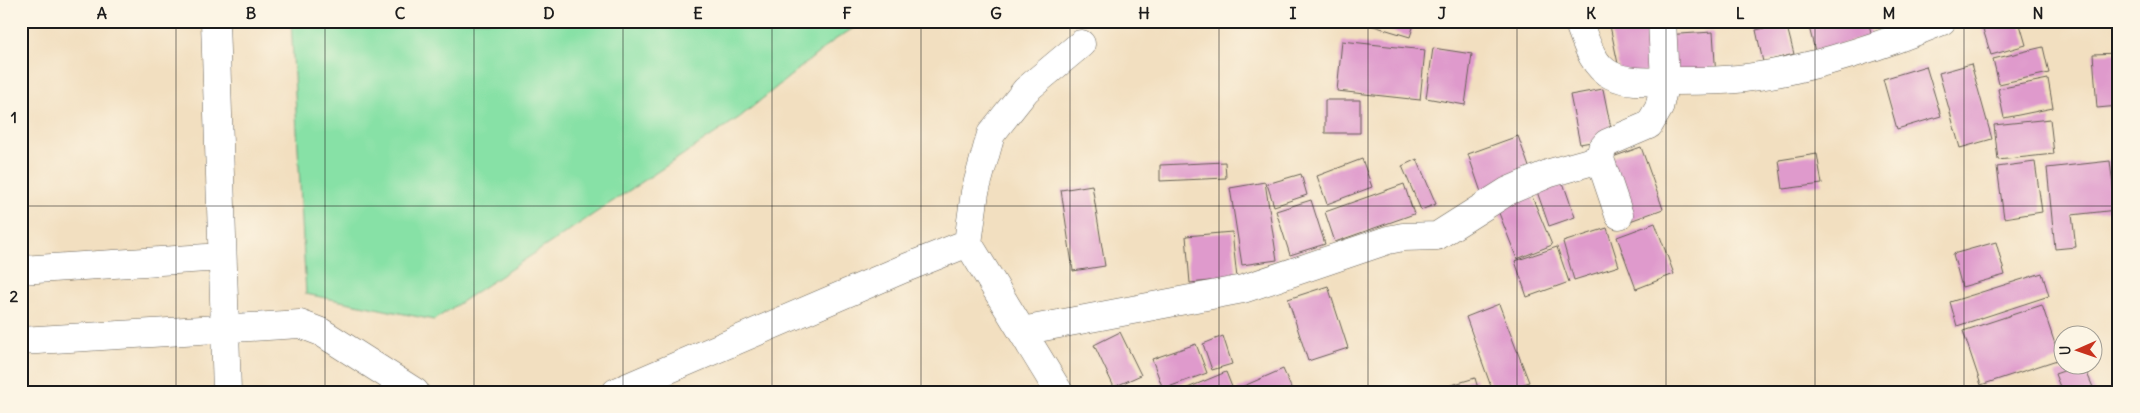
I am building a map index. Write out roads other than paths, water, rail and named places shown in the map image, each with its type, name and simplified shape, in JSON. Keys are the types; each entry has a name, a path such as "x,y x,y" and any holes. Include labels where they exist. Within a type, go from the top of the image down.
{"street":[{"path":"215,21 227,392"},
{"path":"1578,21 1588,48 1600,67 1612,76 1635,81 1710,81 1759,76 1811,64 1885,32 1942,21"},
{"path":"1619,215 1600,159 1602,149 1607,144 1649,125 1658,108 1665,81 1662,21"},
{"path":"1058,392 968,243 975,192 991,134 1026,90 1081,44"},
{"path":"1022,331 1243,289 1392,238 1437,236 1508,191 1550,173 1600,159"},
{"path":"616,392 968,243"},
{"path":"21,270 222,257"},
{"path":"21,341 300,324 321,332 415,392"}]}
